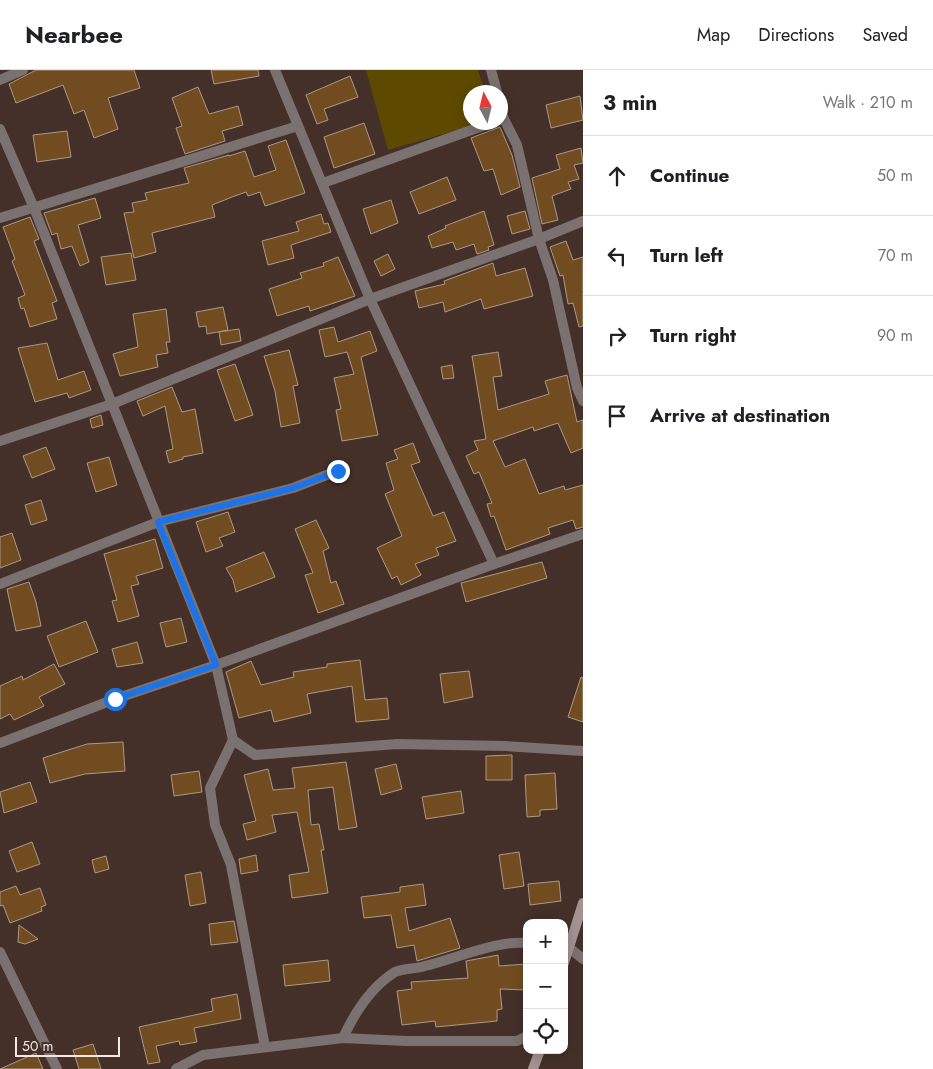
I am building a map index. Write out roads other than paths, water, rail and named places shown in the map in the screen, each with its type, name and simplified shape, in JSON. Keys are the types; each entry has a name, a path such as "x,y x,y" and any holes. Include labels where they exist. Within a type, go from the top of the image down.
{"main road":[{"path":"568,942 583,903"},
{"path":"533,1069 539,1054"}],"street":[{"path":"0,80 23,70"},
{"path":"275,70 370,299 494,564"},
{"path":"491,70 495,85"},
{"path":"0,218 298,126"},
{"path":"0,129 34,208 216,665 233,740 210,788 215,826 231,866 265,1047"},
{"path":"508,129 517,144 539,239 553,280 583,401"},
{"path":"323,183 472,130"},
{"path":"0,441 112,404 370,299 539,239 583,221"},
{"path":"0,584 158,522 293,488 338,471"},
{"path":"0,743 115,699 216,665 494,564 583,534"},
{"path":"233,740 255,755 397,744 504,746 583,751"},
{"path":"343,1038 361,1005 396,972 423,967 518,942 523,943"},
{"path":"568,948 583,958"},
{"path":"0,952 57,1069"},
{"path":"176,1069 203,1055 343,1038 406,1041 517,1041 523,1038"}]}
